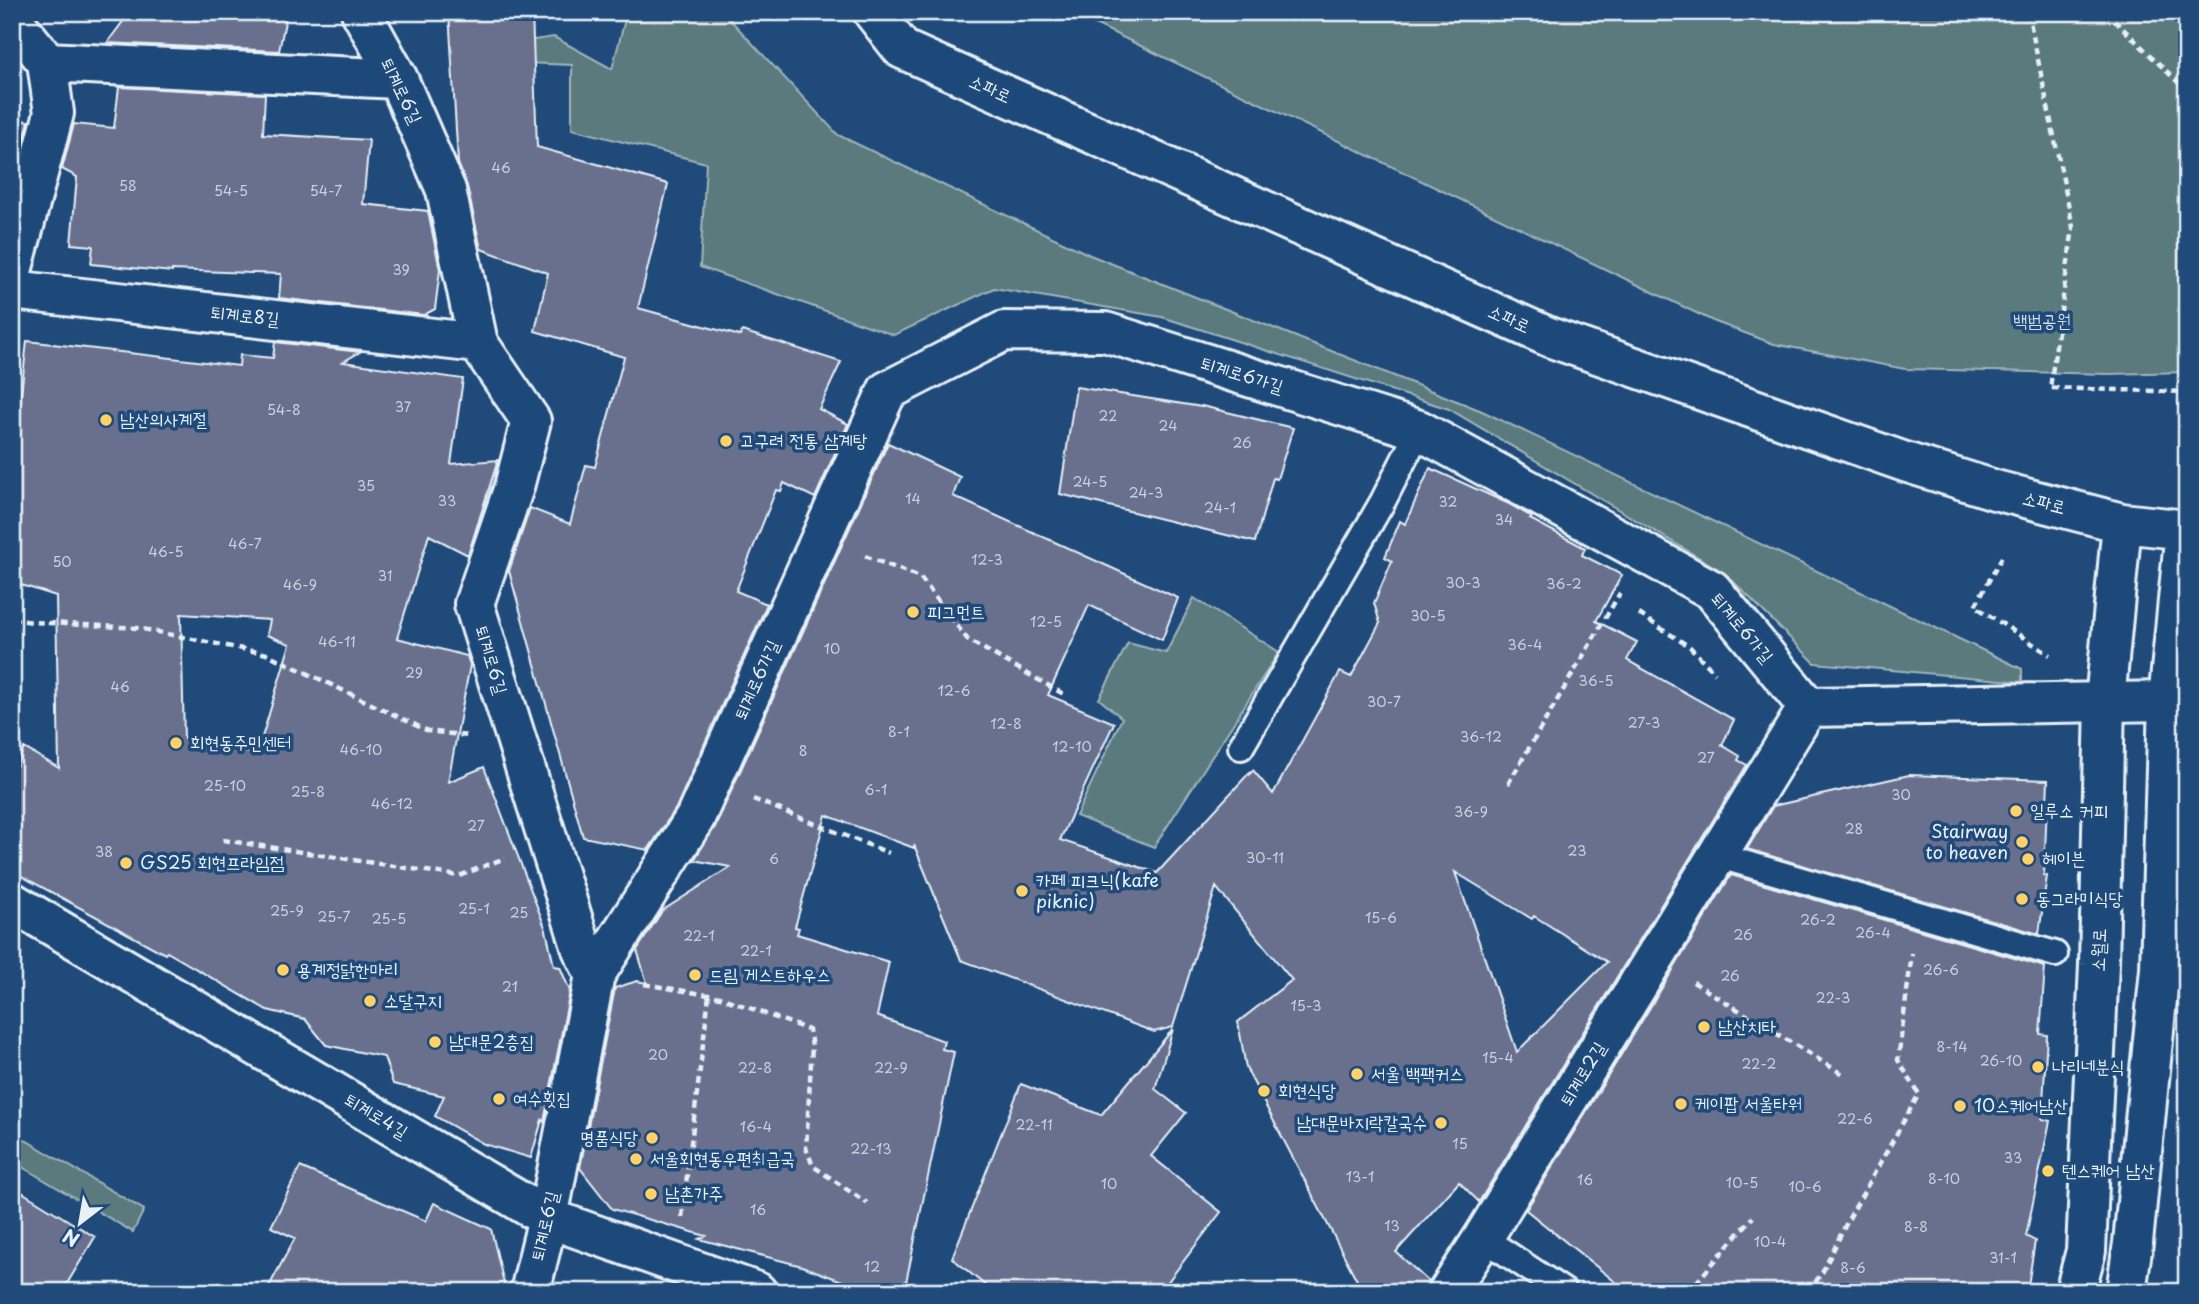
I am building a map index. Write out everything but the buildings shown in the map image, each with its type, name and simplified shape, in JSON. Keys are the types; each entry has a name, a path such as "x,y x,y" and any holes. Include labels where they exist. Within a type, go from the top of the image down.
{"street":[{"name":"퇴계로6길","path":"361,12 398,79 446,190 478,342 531,421 514,486 474,604 582,949 595,975 548,1218 530,1292"},
{"name":"소파로","path":"873,12 902,50 1549,337 1905,462 1995,490 2122,523 2186,530"},
{"path":"12,19 47,62 54,113 12,271"},
{"path":"47,62 398,79"},
{"name":"퇴계로8길","path":"12,290 478,342"},
{"name":"퇴계로6가길","path":"595,975 695,818 887,391 1004,331 1105,332 1419,430 1712,590 1808,707"},
{"name":"소월로","path":"2075,1292 2086,1251 2099,964 2105,701 2122,523"},
{"path":"2126,1292 2160,969 2168,701 2186,530"},
{"path":"1808,707 2168,701"},
{"name":"퇴계로2길","path":"1448,1292 1808,707"},
{"name":"퇴계로4길","path":"12,902 548,1218 757,1292"}],"lane":[{"path":"1241,747 1383,501 1419,430"},
{"path":"1716,855 2055,954"},
{"path":"1483,1238 1564,1292"}],"path":[{"path":"2028,12 2073,227 2050,388 2187,392"},
{"path":"2106,12 2187,91"},
{"path":"821,538 920,577 968,640 1067,695"},
{"path":"1508,784 1643,553"},
{"path":"2002,558 1975,606 2057,659"},
{"path":"1639,614 1690,647 1718,676"},
{"path":"12,619 138,628 267,654 428,731 517,742"},
{"path":"711,781 889,853"},
{"path":"223,840 459,876 549,842"},
{"path":"1808,1292 1822,1273 1848,1220 1919,1094 1898,1060 1917,914"},
{"path":"1654,958 1844,1075"},
{"path":"595,975 720,997 809,1030 812,1045 806,1148 813,1166 867,1203"},
{"path":"676,1263 709,995"},
{"path":"1688,1292 1753,1217"}],"green space":[{"path":"627,12 723,12 838,135 1090,255 1482,411 2022,669 2022,682 1815,663 1725,573 1449,409 1162,317 994,288 894,335 700,267 706,163 572,129 572,65 474,61 472,49 554,37 612,69"},
{"name":"백범공원","path":"1070,12 2187,12 2187,372 2108,374 1905,369 1774,344 1713,321"},
{"path":"1194,598 1279,652 1154,847 1076,816 1122,718 1099,699 1128,643 1166,653"},
{"path":"12,1132 144,1210 133,1232 12,1161"}],"place":[{"name":"남산의사계절","path":"106,420"},
{"name":"고구려 전통 삼계탕","path":"726,441"},
{"name":"피그먼트","path":"913,612"},
{"name":"회현동주민센터","path":"176,743"},
{"name":"일루소 커피","path":"2016,811"},
{"name":"Stairway to heaven","path":"2022,842"},
{"name":"헤이븐","path":"2028,859"},
{"name":"GS25 회현프라임점","path":"126,863"},
{"name":"카페 피크닉(kafe piknic)","path":"1022,891"},
{"name":"동그라미식당","path":"2022,899"},
{"name":"용계정닭한마리","path":"283,970"},
{"name":"드림 게스트하우스","path":"695,975"},
{"name":"소달구지","path":"370,1001"},
{"name":"남산치타","path":"1704,1027"},
{"name":"남대문2층집","path":"435,1042"},
{"name":"나리네분식","path":"2038,1067"},
{"name":"서울 백팩커스","path":"1357,1074"},
{"name":"회현식당","path":"1264,1091"},
{"name":"여수횟집","path":"499,1099"},
{"name":"케이팝 서울타워","path":"1681,1104"},
{"name":"10스퀘어남산","path":"1960,1106"},
{"name":"남대문바지락칼국수","path":"1441,1123"},
{"name":"명품식당","path":"652,1138"},
{"name":"서울회현동우편취급국","path":"636,1159"},
{"name":"텐스퀘어 남산","path":"2048,1171"},
{"name":"남촌가주","path":"651,1194"}]}
